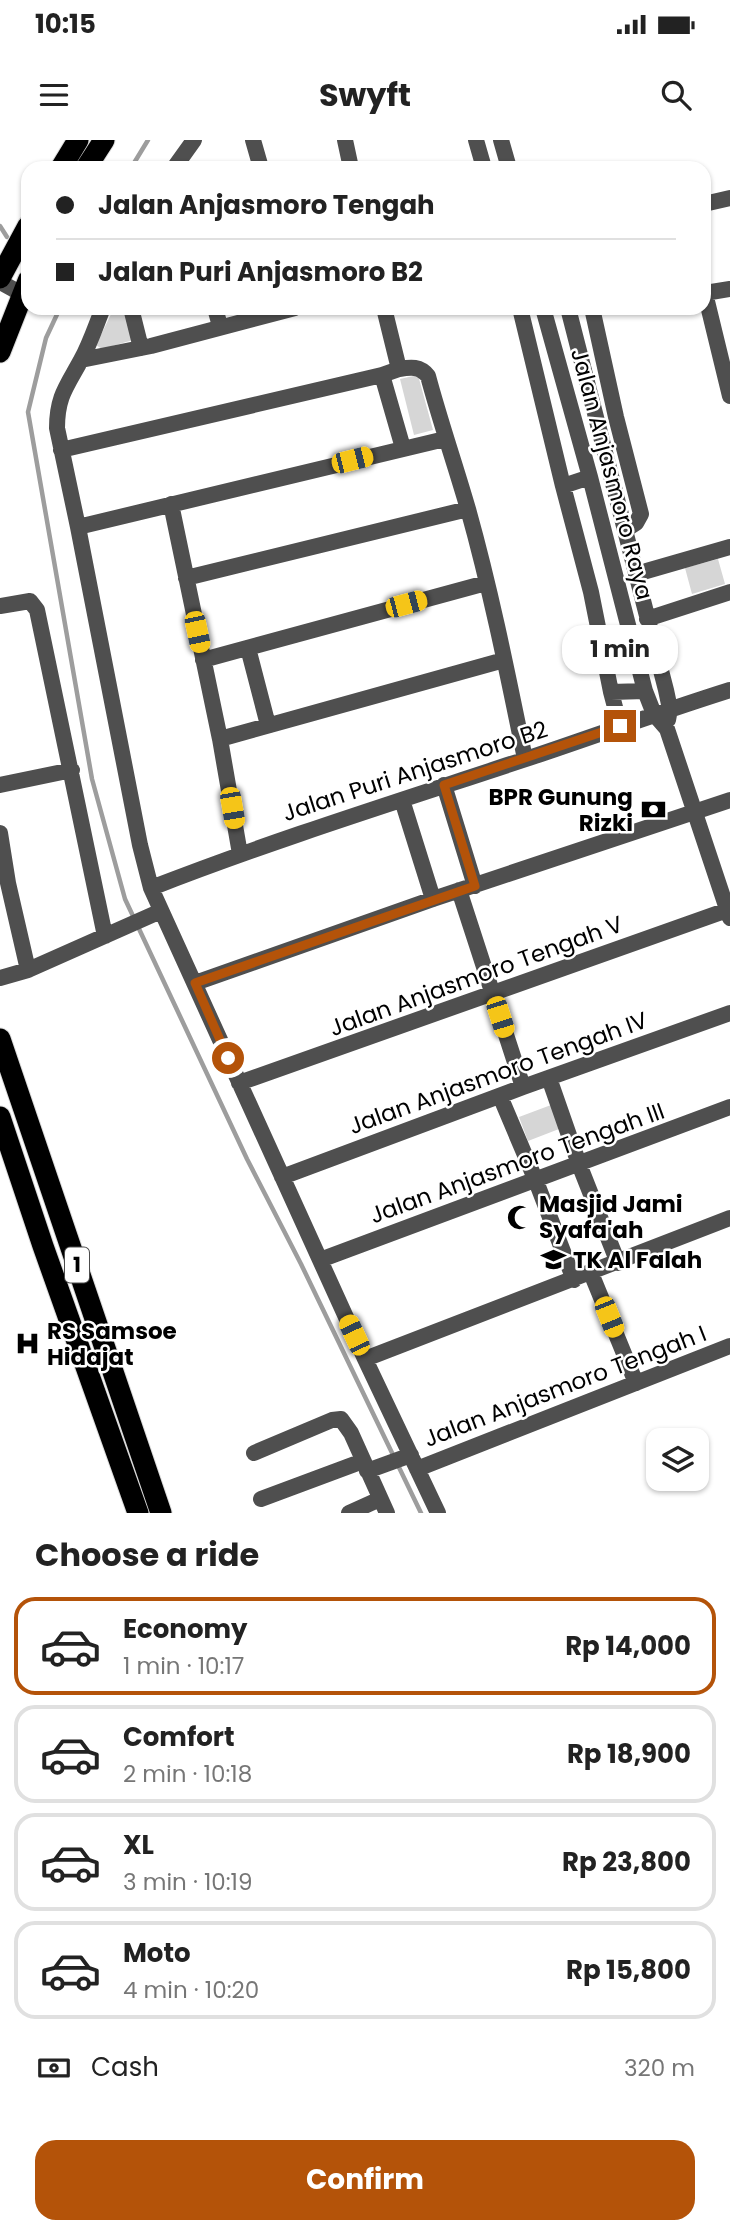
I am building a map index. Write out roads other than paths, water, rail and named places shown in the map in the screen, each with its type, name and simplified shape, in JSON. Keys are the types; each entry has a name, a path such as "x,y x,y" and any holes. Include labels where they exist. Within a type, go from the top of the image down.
{"highway":[{"path":"65,161 78,140"},
{"path":"90,161 104,140"},
{"path":"0,280 21,240"},
{"path":"0,352 21,298"},
{"name":"1","path":"0,1040 161,1513"},
{"name":"1","path":"0,1117 138,1513"}],"street":[{"path":"180,161 194,140"},
{"path":"253,140 259,161"},
{"path":"345,140 350,161"},
{"path":"476,140 482,161"},
{"path":"501,140 507,161"},
{"path":"711,202 730,198"},
{"path":"0,280 21,287"},
{"path":"711,290 730,289"},
{"path":"100,315 81,360 62,391 57,428 156,913 195,983 365,1359 438,1513"},
{"path":"133,315 141,348"},
{"path":"217,315 220,327"},
{"path":"81,360 141,348 267,315"},
{"path":"386,315 399,369"},
{"path":"522,315 591,592 620,726"},
{"name":"Jalan Anjasmoro Raya","path":"545,315 645,691 654,714 667,729 729,913"},
{"name":"Jalan Anjasmoro Raya","path":"570,315 670,709 667,729"},
{"path":"593,315 641,514 636,523 625,530"},
{"path":"710,315 730,396"},
{"path":"583,367 605,363"},
{"path":"61,450 399,369 412,367 424,370 468,509 505,660 525,759"},
{"path":"382,375 403,448"},
{"path":"598,422 616,417"},
{"path":"78,527 445,439"},
{"path":"611,474 629,469"},
{"path":"563,485 590,477"},
{"path":"171,505 220,738 240,854"},
{"path":"186,578 468,509"},
{"path":"636,574 730,547"},
{"path":"203,660 486,583"},
{"path":"647,619 730,592"},
{"path":"0,606 30,601 37,610 110,934"},
{"path":"248,648 268,725"},
{"path":"220,738 505,660"},
{"name":"Jalan Puri Anjasmoro B2","path":"152,888 240,854 730,690"},
{"path":"611,692 645,691"},
{"path":"0,785 72,770"},
{"path":"444,785 493,994 523,1087"},
{"path":"402,800 433,899"},
{"path":"195,983 433,899 730,800"},
{"path":"0,833 8,883 28,970"},
{"path":"0,978 28,970 156,913"},
{"name":"Jalan Anjasmoro Tengah V","path":"239,1083 729,913"},
{"name":"Jalan Anjasmoro Tengah IV","path":"282,1177 730,1013"},
{"path":"549,1078 618,1263"},
{"path":"500,1096 536,1181 573,1280"},
{"name":"Jalan Anjasmoro Tengah III","path":"320,1260 730,1107"},
{"path":"365,1359 730,1218"},
{"path":"591,1273 636,1383"},
{"name":"Jalan Anjasmoro Tengah I","path":"261,1499 365,1466 414,1462 636,1383 730,1346"},
{"path":"254,1453 332,1420 341,1419 351,1433 384,1506 349,1513"}],"waterway":[{"path":"135,161 148,140"},
{"path":"0,226 7,237"},
{"path":"57,315 46,338 28,412 92,779 125,899 247,1159 301,1264 421,1513"}],"place":[{"name":"BPR Gunung Rizki","path":"653,810"},
{"name":"Masjid Jami Syafa'ah","path":"519,1217"},
{"name":"TK Al Falah","path":"553,1260"},
{"name":"RS Samsoe Hidajat","path":"27,1344"}]}
